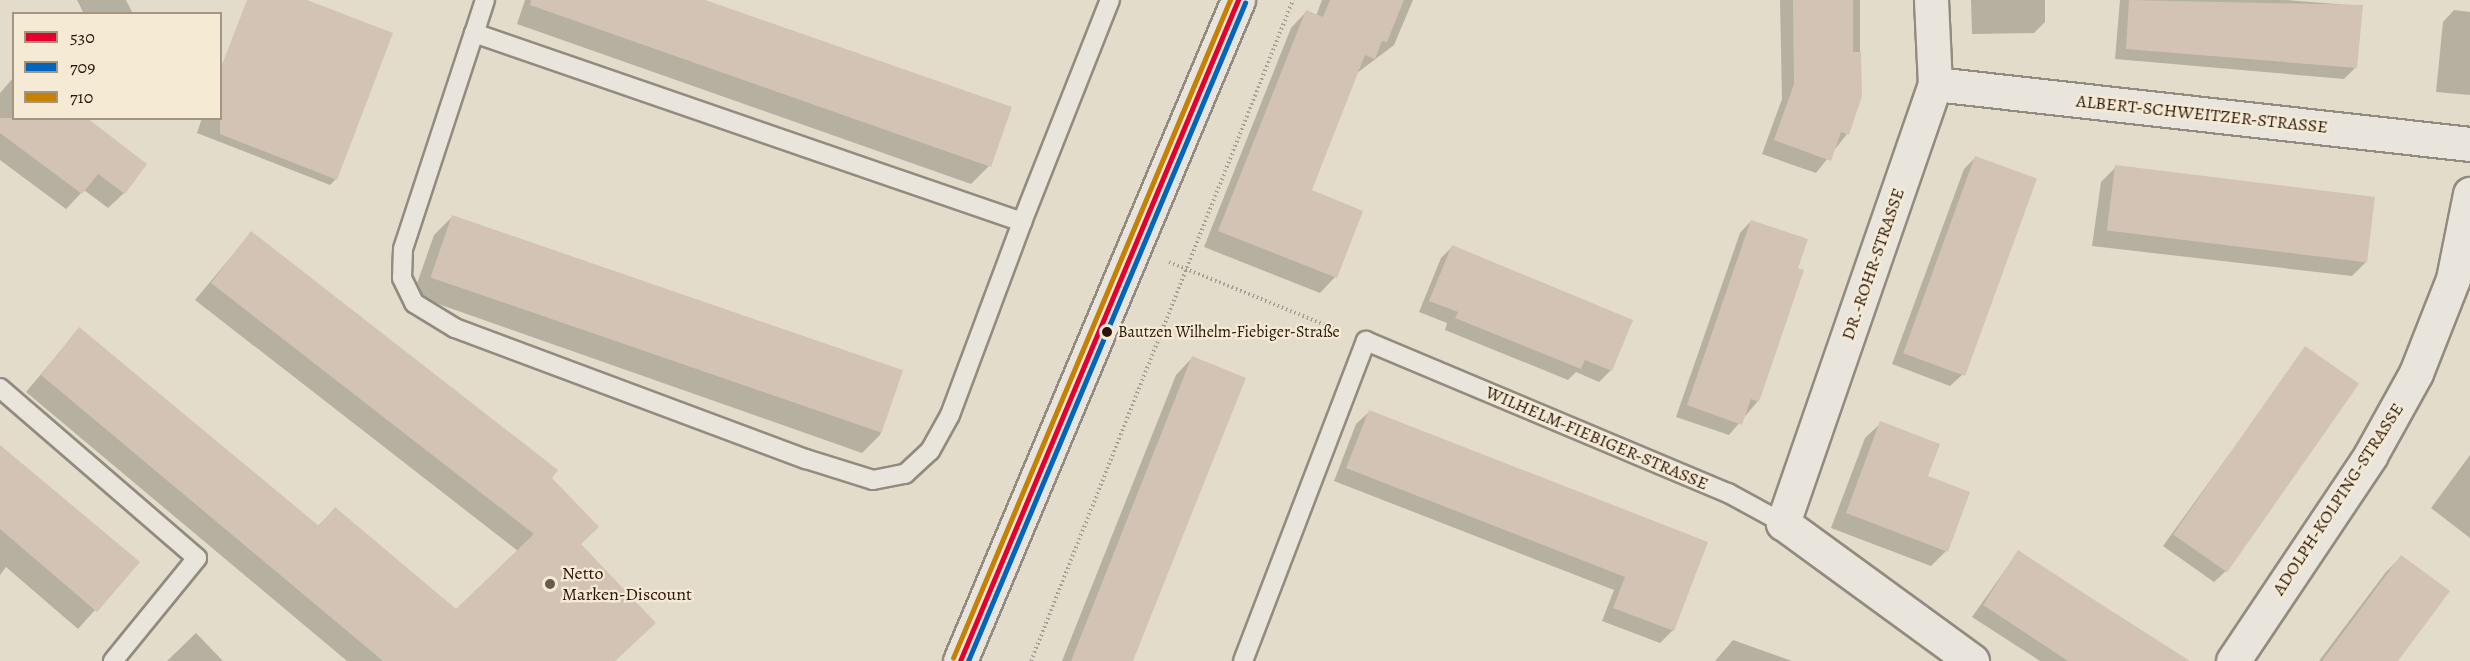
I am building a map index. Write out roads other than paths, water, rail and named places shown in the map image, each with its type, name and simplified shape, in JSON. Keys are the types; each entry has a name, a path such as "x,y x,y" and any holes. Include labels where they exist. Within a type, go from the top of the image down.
{"street":[{"path":"960,661 1238,0"},
{"name":"DR.-ROHR-STRASSE","path":"1783,523 1935,84 1931,0"},
{"name":"ALBERT-SCHWEITZER-STRASSE","path":"1935,84 2470,144"},
{"name":"ADOLPH-KOLPING-STRASSE","path":"2233,661 2370,456 2416,374 2453,279 2470,194"},
{"name":"WILHELM-FIEBIGER-STRASSE","path":"1783,523 1972,661"}],"lane":[{"path":"485,0 403,249 402,278 414,303 455,328 806,459 873,480 905,474 930,452 950,415 1022,222 1110,0"},
{"path":"474,33 1022,222"},
{"name":"WILHELM-FIEBIGER-STRASSE","path":"1243,661 1366,341 1728,493 1783,523"},
{"path":"0,388 197,558 113,661"}],"place":[{"name":"Bautzen Wilhelm-Fiebiger-Straße","path":"1107,332"},
{"name":"Netto Marken-Discount","path":"550,584"}]}
